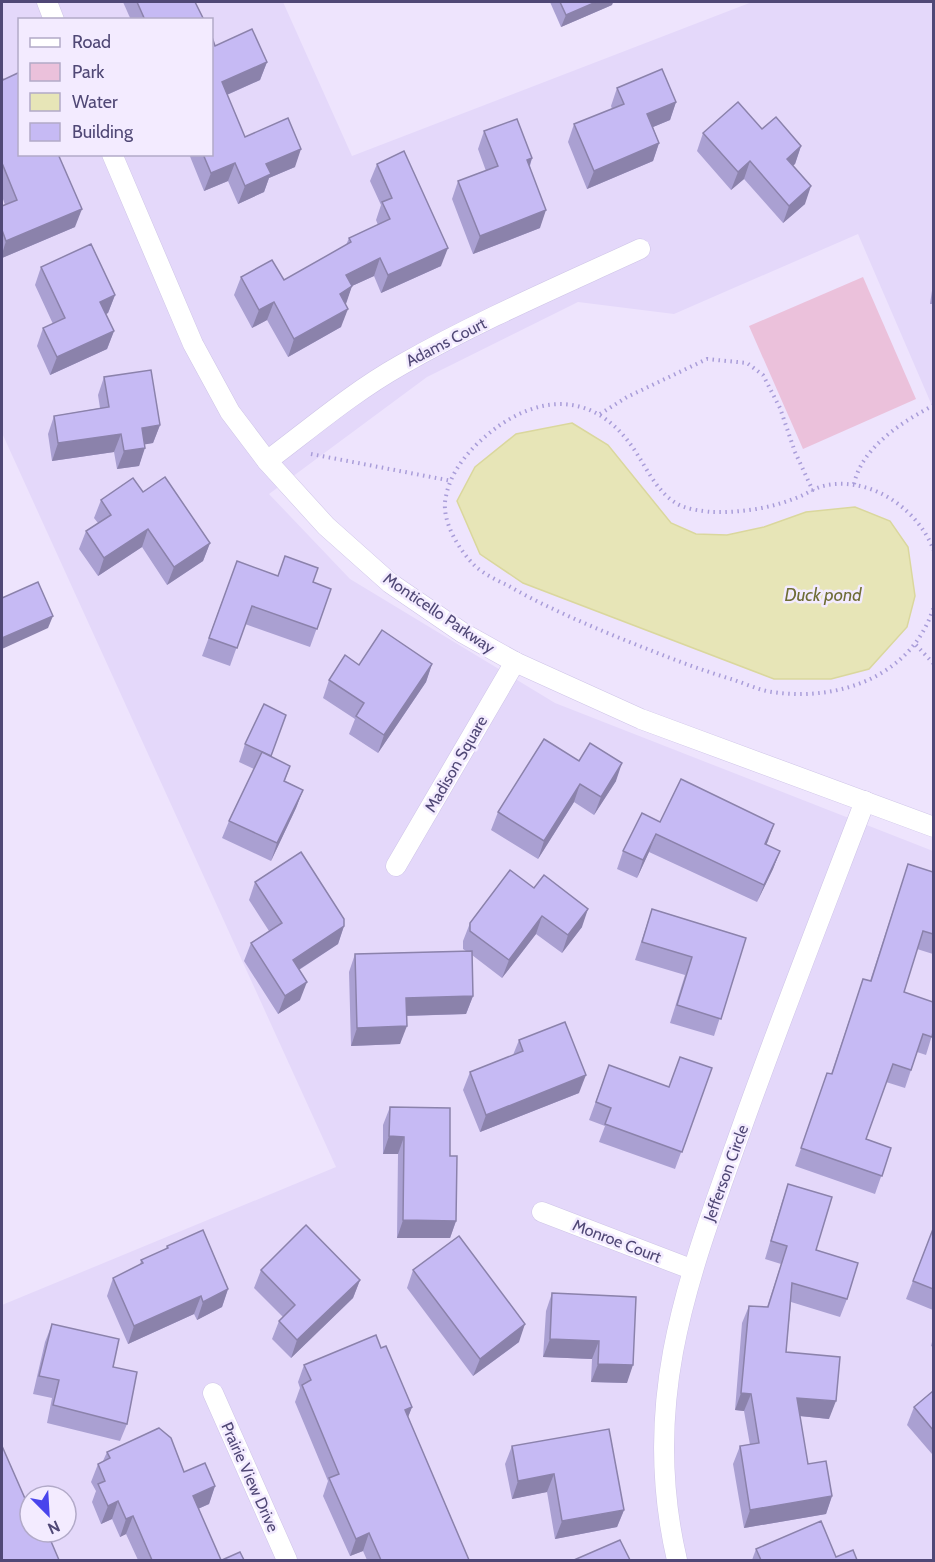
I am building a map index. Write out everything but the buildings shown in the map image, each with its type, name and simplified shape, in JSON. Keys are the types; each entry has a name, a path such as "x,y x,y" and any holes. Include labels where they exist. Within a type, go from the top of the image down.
{"street":[{"path":"47,2 53,18"},
{"name":"Monticello Parkway","path":"113,156 193,344 230,412 267,461 326,526 390,583 463,633 515,662 641,718 933,827"},
{"name":"Adams Court","path":"267,461 349,399 400,365 530,300 640,249"},
{"name":"Madison Square","path":"396,866 515,662"},
{"name":"Jefferson Circle","path":"677,1560 665,1489 663,1438 668,1377 677,1323 691,1269 776,1032 865,801"},
{"name":"Monroe Court","path":"542,1212 691,1269"},
{"name":"Prairie View Drive","path":"213,1393 286,1560"}],"path":[{"path":"600,414 627,397 708,359 747,363 763,375 780,408 795,452 813,491"},
{"path":"933,551 929,539 889,496 854,484 822,486 771,506 735,512 707,512 677,504 657,485 629,441 607,417 582,406 549,404 513,416 483,437 459,465 445,497 448,525 464,553 478,569 537,603 684,664 771,692 832,692 862,684 891,668 916,645 933,606"},
{"path":"854,484 857,467 877,446 901,423 933,405"},
{"path":"284,448 452,481"},
{"path":"916,645 933,664"}],"shaded area":[{"path":"2,2 283,2 352,156 752,2 933,2 933,408 858,234 674,314 578,302 427,377 269,494 350,579 555,703 933,851 933,1560 2,1560 2,1305 336,1167 2,433"}],"green space":[{"path":"863,277 916,399 803,449 749,326"}],"water":[{"name":"Duck pond","path":"572,423 608,445 671,523 696,534 727,535 764,527 806,512 855,507 890,521 908,547 915,596 907,627 869,669 831,679 774,679 523,583 480,554 457,501 475,467 516,434"}]}
